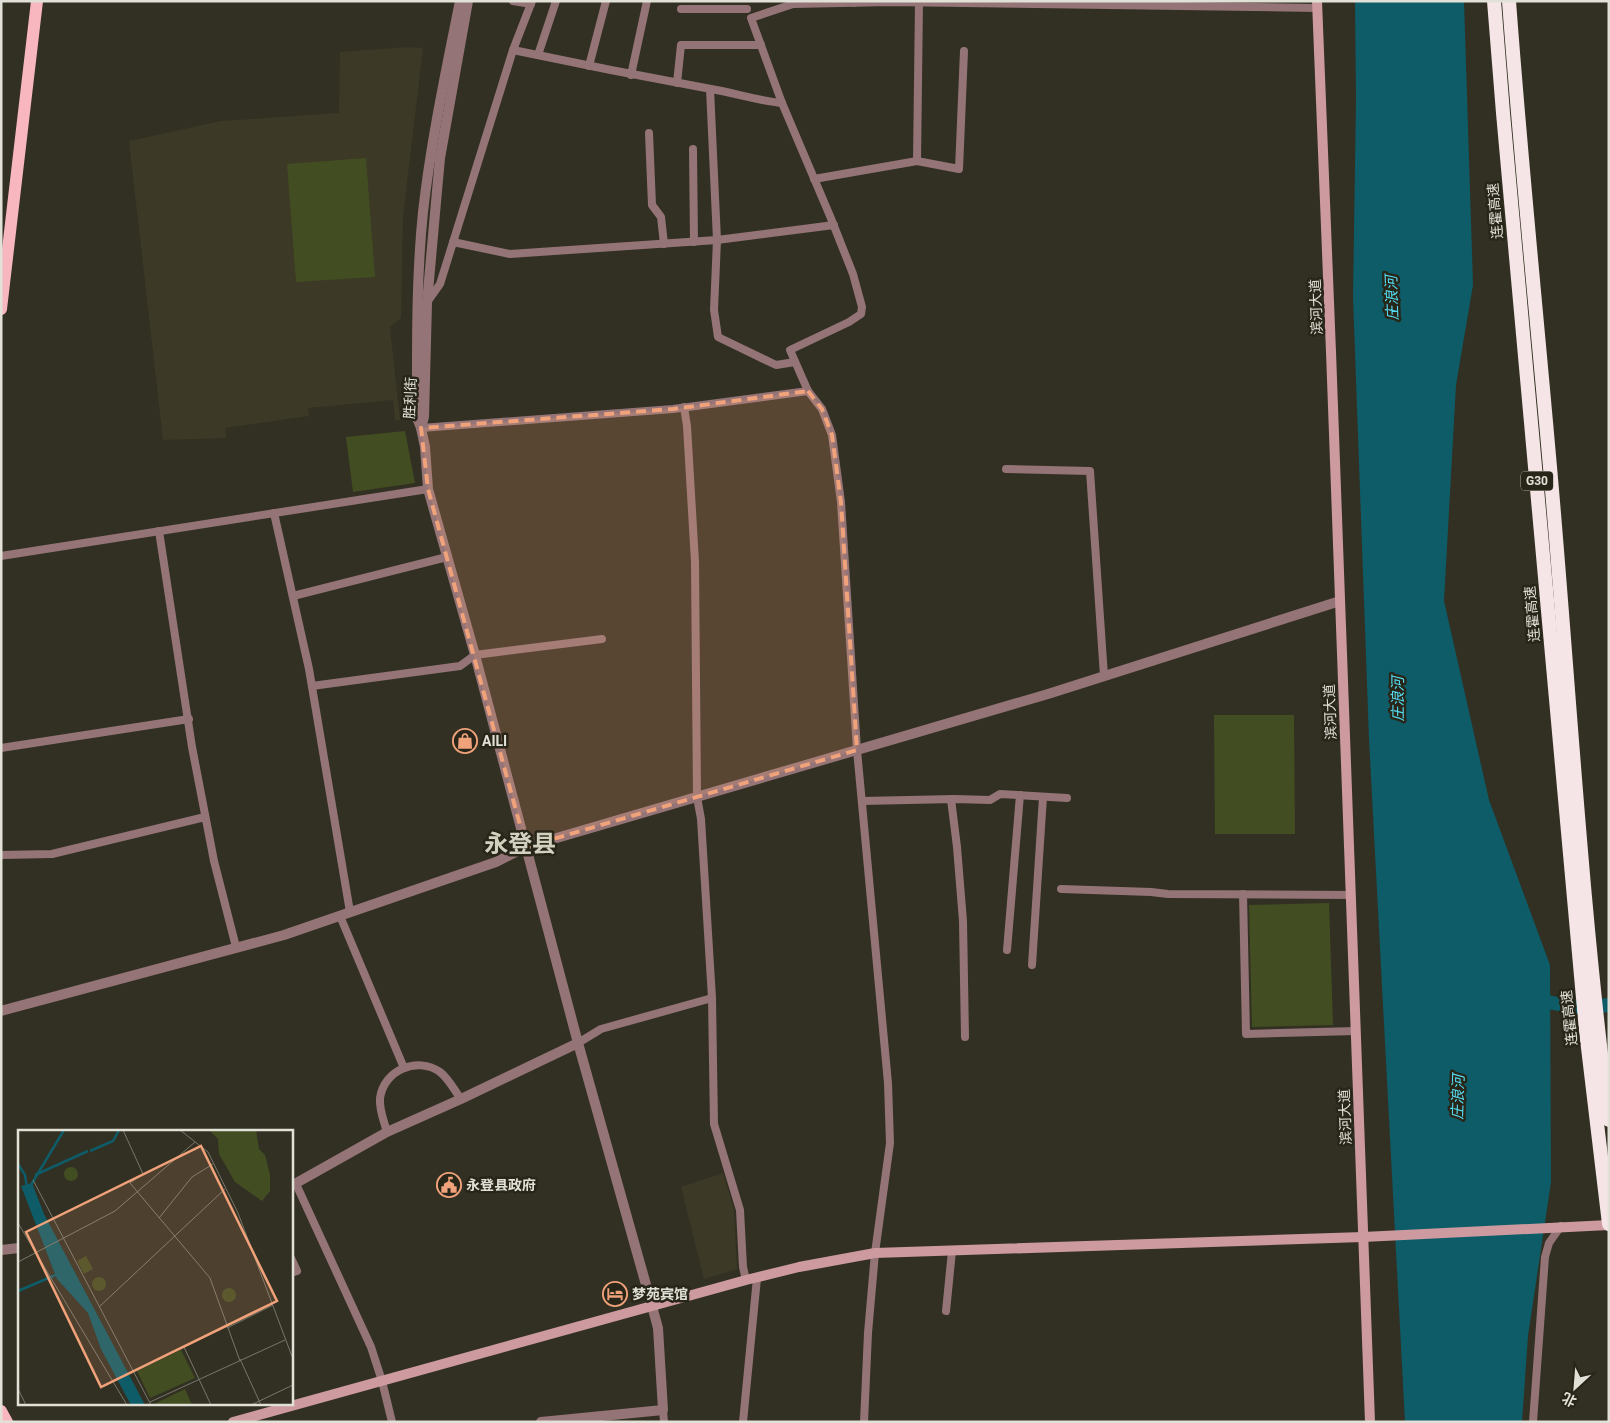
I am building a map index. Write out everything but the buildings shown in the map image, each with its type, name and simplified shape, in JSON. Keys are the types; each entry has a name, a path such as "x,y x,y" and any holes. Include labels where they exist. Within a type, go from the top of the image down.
{"highway":[{"name":"连霍高速","path":"1494,1 1502,113 1592,1031 1609,1224"},
{"name":"连霍高速","path":"1509,1 1517,109 1553,500 1585,960"},
{"name":"连霍高速","path":"1592,1031 1609,1120"}],"main road":[{"path":"1,309 37,1"},
{"name":"滨河大道","path":"1317,4 1370,1422"},
{"path":"292,1405 752,1279 799,1267 875,1254 1392,1236 1609,1224"},
{"path":"233,1422 290,1406"},
{"path":"1,1411 7,1422"}],"street":[{"name":"胜利街","path":"421,428 417,418 417,302 423,212 435,133 460,1"},
{"name":"胜利街","path":"421,428 424,417 427,303 440,158 468,1"},
{"path":"427,303 440,284 513,50 531,3 513,1"},
{"path":"538,56 556,1"},
{"path":"589,66 606,1"},
{"path":"630,75 647,1"},
{"path":"743,1 782,103 834,225 862,306 861,314 849,322 790,350 808,391 822,409 832,435 841,502 857,750 888,1082 890,1143 875,1254 868,1333 864,1422"},
{"path":"751,18 793,4 854,2 1317,4"},
{"path":"916,161 919,2"},
{"path":"681,9 747,9"},
{"path":"676,83 680,45 761,45"},
{"path":"513,50 767,102 782,103"},
{"path":"814,179 916,161 959,169 964,51"},
{"path":"710,89 717,240 714,310 718,337 776,365 795,362"},
{"path":"649,133 652,205 662,217 664,244"},
{"path":"693,149 694,242"},
{"path":"453,242 510,254 717,240 834,225"},
{"path":"664,1422 658,1328 578,1043 475,656 428,489 425,447 421,428 684,408 808,391"},
{"path":"684,408 687,426 695,562 697,796 701,819 712,998 714,1124 740,1210 743,1267 752,1279 743,1422"},
{"path":"1006,469 1090,471 1104,676"},
{"path":"1,556 428,489"},
{"path":"274,513 312,686 345,914 404,1068"},
{"path":"159,531 192,747 214,861 236,947"},
{"path":"293,596 447,557"},
{"path":"1,1011 284,935 496,862 526,847 1104,676 1340,601"},
{"path":"312,686 460,666 475,656 602,639"},
{"path":"1,748 188,719"},
{"path":"862,801 990,800 1000,794 1067,798"},
{"path":"1007,950 1020,795"},
{"path":"1032,966 1043,797"},
{"path":"951,799 963,921 965,1037"},
{"path":"1,855 52,854 206,817"},
{"path":"1061,889 1168,894 1351,895"},
{"path":"1243,894 1246,1034 1356,1031"},
{"path":"392,1422 382,1380 370,1347 293,1185 387,1132 578,1043 601,1029 712,998"},
{"path":"387,1132 381,1111 381,1094 389,1078 404,1068 416,1065 435,1070 445,1077 461,1099"},
{"path":"1533,1422 1545,1257 1549,1242 1561,1226"},
{"path":"1,1250 18,1248"},
{"path":"946,1310 952,1251"},
{"path":"292,1260 297,1271 292,1273"},
{"path":"540,1422 663,1410"}],"highlighted area":[{"path":"808,391 822,409 832,435 841,502 857,750 526,847 428,489 421,428 673,409"}],"shaded area":[{"path":"409,47 423,48 403,217 401,318 390,327 400,420 395,420 393,400 308,408 309,416 225,428 226,438 163,440 129,141 221,121 339,113 340,52"},
{"path":"723,1173 734,1209 737,1269 704,1279 681,1187"}],"green space":[{"path":"366,158 375,277 296,282 287,164"},
{"path":"405,431 415,483 353,492 346,437"},
{"path":"1214,715 1294,715 1295,834 1215,834"},
{"path":"1329,903 1333,1025 1252,1027 1249,905"}],"water":[{"name":"庄浪河","path":"1355,1 1464,1 1473,285 1456,385 1444,601 1489,800 1550,965 1551,1182 1528,1336 1522,1422 1405,1422 1369,739 1353,297 1356,100"}],"waterway":[{"path":"1533,999 1578,1008 1609,1005"}],"place":[{"name":"AILI","path":"465,741"},
{"name":"永登县政府","path":"449,1185"},
{"name":"梦苑宾馆","path":"615,1294"}],"district":[{"name":"永登县","path":"520,844"}]}
